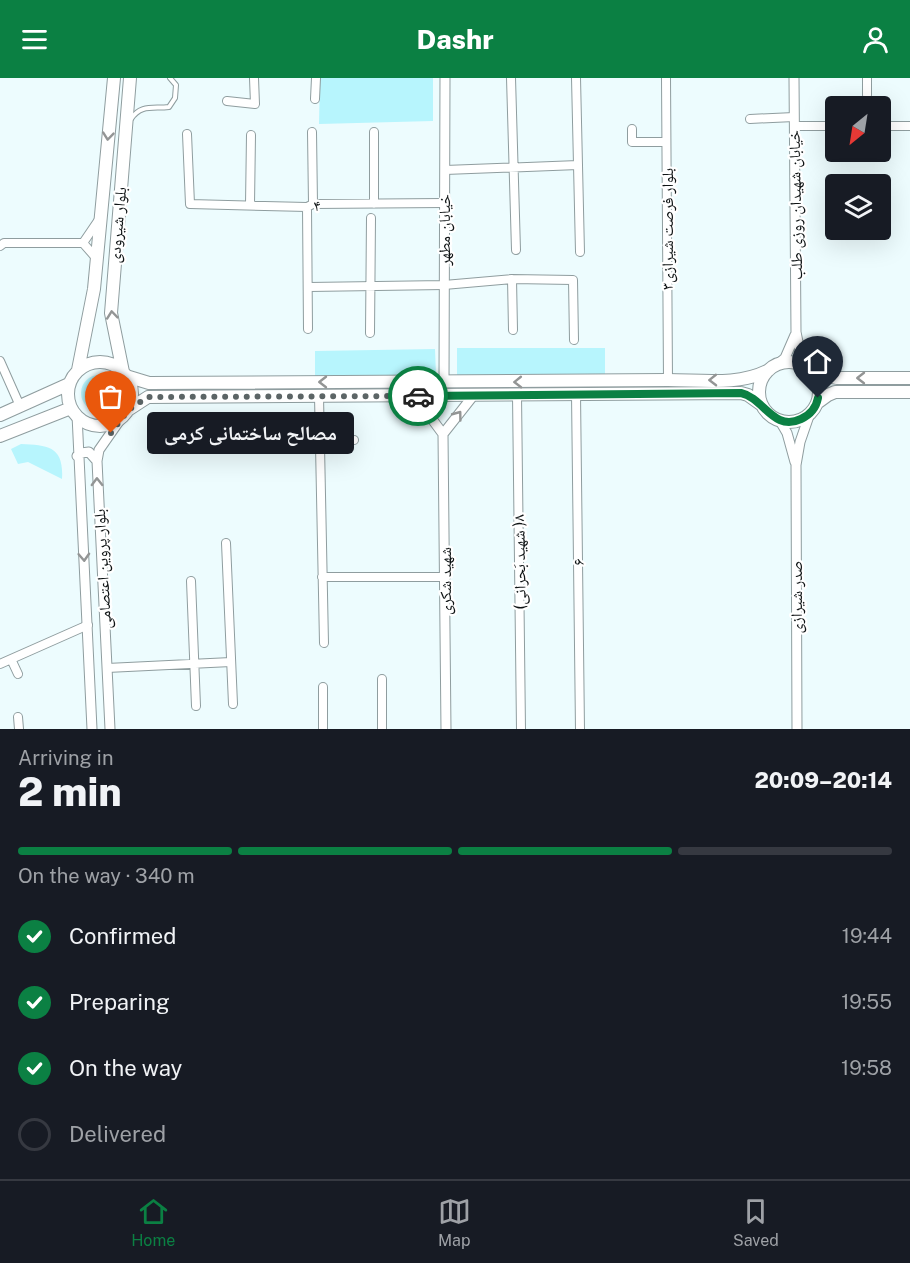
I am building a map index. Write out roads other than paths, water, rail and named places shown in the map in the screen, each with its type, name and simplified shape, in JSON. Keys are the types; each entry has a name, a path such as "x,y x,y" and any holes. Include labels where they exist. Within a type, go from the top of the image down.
{"main road":[{"name":"بلوار شیرودی","path":"78,370 94,289 114,78"},
{"name":"بلوار شیرودی","path":"125,374 111,313 130,78"},
{"path":"910,378 837,378 811,371 795,363 774,367 743,380 149,383 125,374 117,367 93,362 78,370 69,384 68,396 74,411 85,422 105,425 148,397 741,393 748,394 769,414 780,420 796,421 828,395 836,392 910,392"},
{"path":"762,405 759,388 762,379 774,367"},
{"path":"811,371 818,385 814,408"},
{"path":"125,374 132,394 125,413"},
{"path":"0,415 69,384"},
{"path":"35,399 45,406 45,418"},
{"path":"0,436 45,418 74,411"}],"street":[{"path":"227,102 255,104 254,78"},
{"path":"315,99 316,78"},
{"name":"خیابان مطهر","path":"444,382 445,78"},
{"path":"511,78 516,250"},
{"path":"576,78 580,252"},
{"name":"۳بلوار فرصت شیرازی","path":"666,78 668,380"},
{"name":"خیابان شهیدان روزی طلب","path":"794,78 796,332 799,347 811,371"},
{"path":"867,78 867,95"},
{"path":"750,119 825,125"},
{"path":"891,126 910,126"},
{"path":"632,129 632,142 666,142"},
{"path":"308,329 312,132"},
{"path":"374,132 374,204"},
{"name":"۴","path":"188,134 190,204 444,203"},
{"path":"250,204 251,135"},
{"path":"445,170 578,165"},
{"path":"83,243 100,217"},
{"path":"370,333 371,218"},
{"path":"0,246 4,243 83,243"},
{"path":"83,243 97,260"},
{"path":"309,287 444,285 512,279 573,280 574,340"},
{"path":"512,279 513,330"},
{"name":"خیابان شهیدان روزی طلب","path":"774,367 791,347 796,332"},
{"path":"0,361 20,406"},
{"name":"۶","path":"576,394 580,729"},
{"name":"(شهید بَحرانی )۸","path":"517,395 521,729"},
{"path":"319,396 324,643"},
{"path":"415,396 443,434 473,396"},
{"name":"صدر شیرازی","path":"797,729 796,465 800,442 814,408"},
{"name":"بلوار پروین اعتصامی","path":"74,411 88,625 91,729"},
{"name":"بلوار پروین اعتصامی","path":"111,729 97,461 99,450 125,413"},
{"name":"صدر شیرازی","path":"780,420 787,433 796,465"},
{"name":"شهید شکری","path":"443,434 446,729"},
{"path":"320,442 354,440"},
{"path":"77,456 89,452 97,461"},
{"path":"226,543 233,704"},
{"path":"322,577 446,577"},
{"path":"191,581 196,705"},
{"path":"0,664 88,625"},
{"path":"11,659 18,674"},
{"path":"107,668 231,662"},
{"path":"382,679 382,729"},
{"path":"323,687 323,729"},
{"path":"18,717 19,729"}],"lane":[{"path":"125,127 136,112 145,107 169,107 173,103 176,85 170,78"}],"place":[{"name":"مصالح ساختمانی کرمی","path":"111,433"}]}
